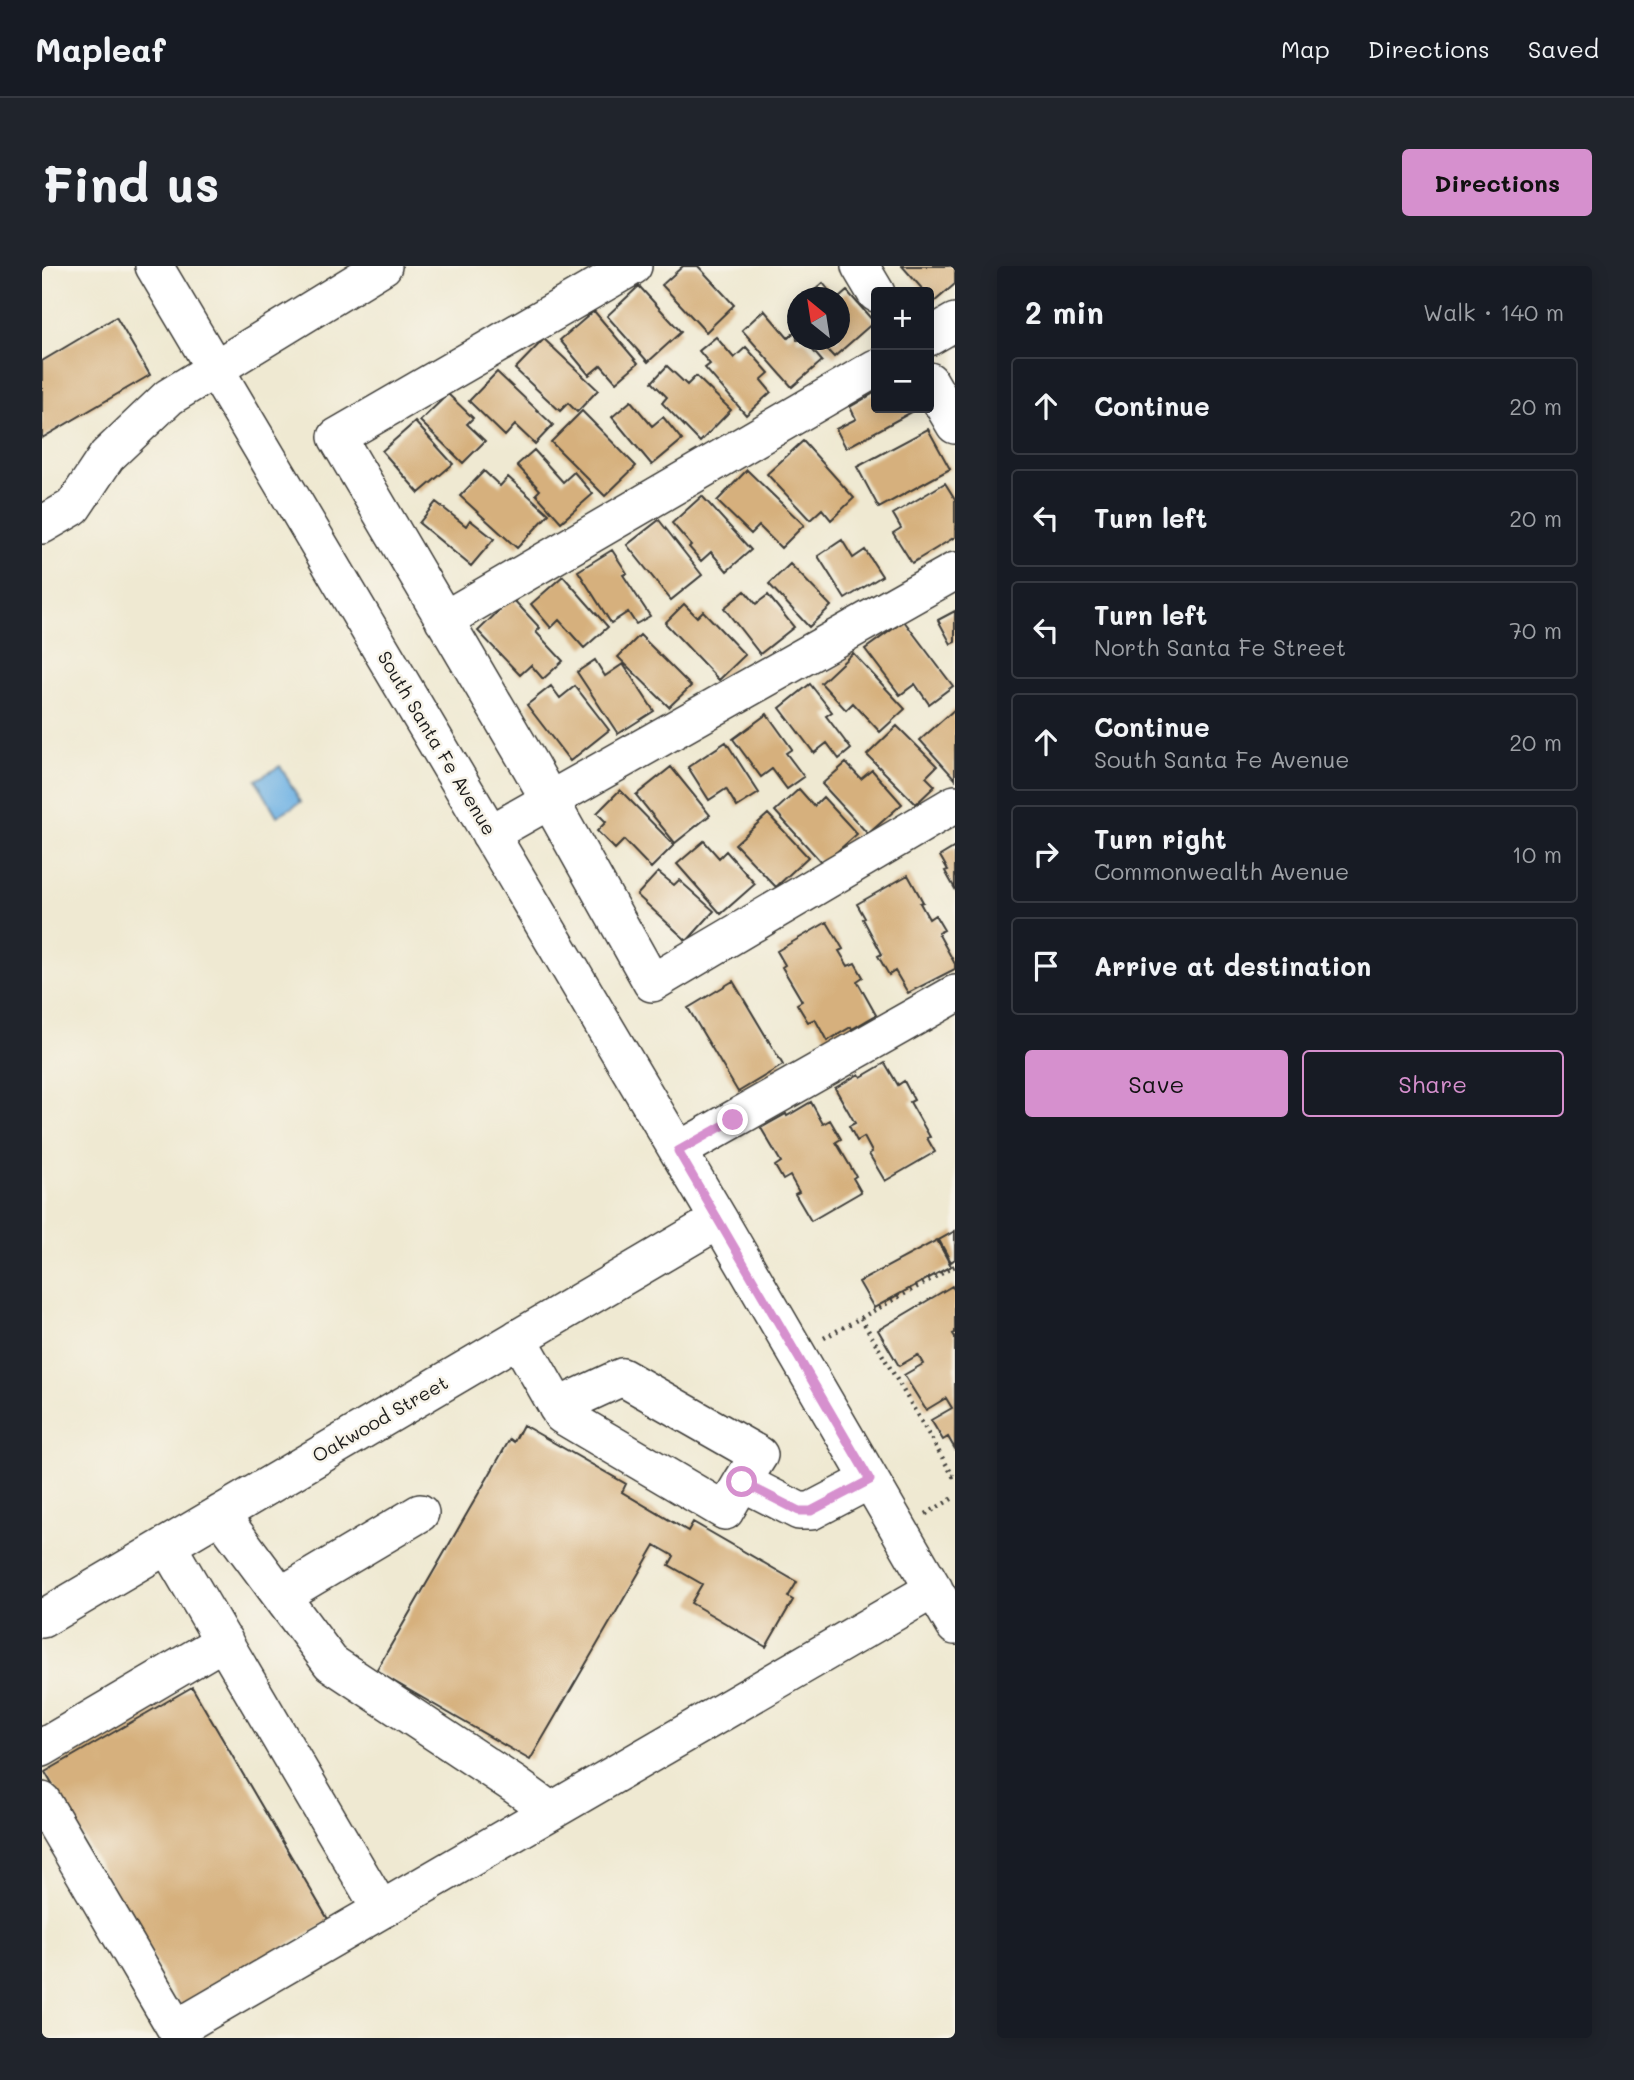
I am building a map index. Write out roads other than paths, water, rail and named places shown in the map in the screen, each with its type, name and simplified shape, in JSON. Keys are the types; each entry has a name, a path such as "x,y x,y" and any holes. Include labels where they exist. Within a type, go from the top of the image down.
{"street":[{"name":"South Santa Fe Avenue","path":"155,266 719,1220 955,1626"},
{"path":"42,525 73,507 107,456 169,397 383,266"},
{"path":"633,266 337,438 549,799 652,983 955,804"},
{"path":"860,266 872,287"},
{"path":"934,334 955,322"},
{"path":"444,620 871,371"},
{"path":"934,389 955,425"},
{"path":"490,834 955,571"},
{"path":"678,1151 955,994"},
{"name":"Oakwood Street","path":"42,1619 719,1220"},
{"path":"518,1338 557,1407 562,1415 725,1511 759,1455 622,1377 557,1407"},
{"path":"742,1482 799,1511 811,1511 870,1480"},
{"path":"282,1595 420,1513"},
{"path":"220,1514 331,1663 551,1811"},
{"path":"167,1545 381,1910"},
{"path":"42,1801 176,2029 933,1589"},
{"path":"42,1748 223,1641"}],"water":[{"path":"280,766 301,802 277,816 256,780"}]}
